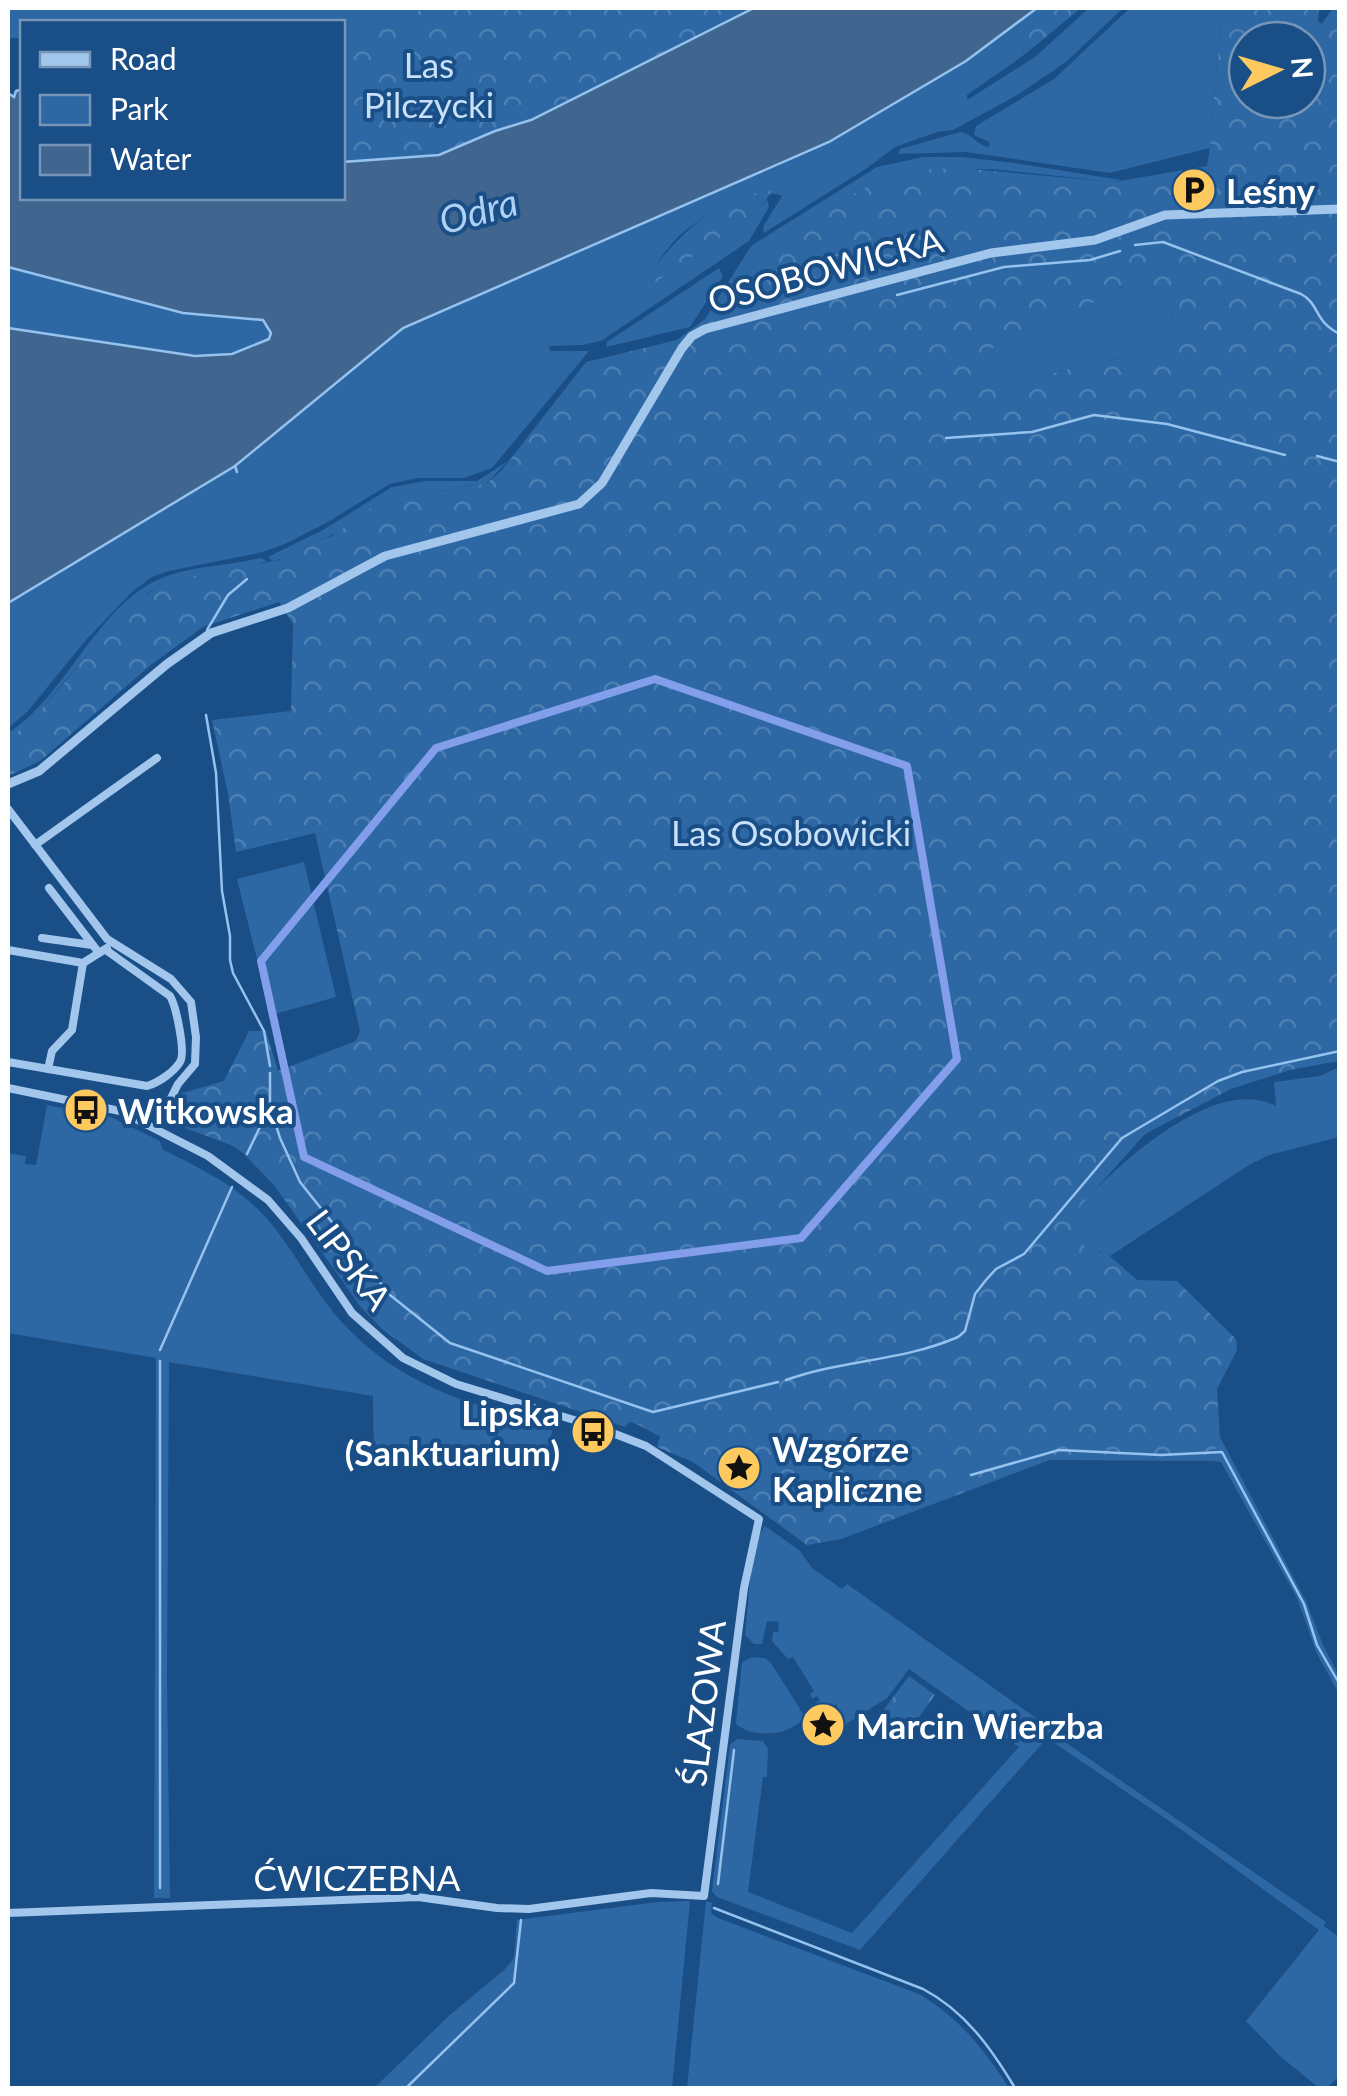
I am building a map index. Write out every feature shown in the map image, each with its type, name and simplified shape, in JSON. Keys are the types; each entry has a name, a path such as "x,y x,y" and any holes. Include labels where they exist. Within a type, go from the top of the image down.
{"street":[{"name":"OSOBOWICKA","path":"8,784 39,771 182,651 211,633 288,608 385,556 579,504 602,483 682,348 705,329 991,253 1095,240 1165,215 1340,209"},
{"path":"35,845 157,758"},
{"path":"8,809 102,947"},
{"path":"8,1062 147,1086 156,1084 182,1058 175,1004 170,996 102,947 49,888"},
{"path":"42,938 102,947 171,979 187,995 193,1008 197,1048 194,1064 178,1084 156,1128"},
{"path":"48,1070 52,1051 72,1030 83,963 102,947"},
{"path":"8,950 83,963"},
{"name":"LIPSKA","path":"8,1088 120,1110 225,1166 268,1200 301,1238 352,1313 402,1358 456,1384 646,1446 759,1519"},
{"name":"ŚLAZOWA","path":"704,1896 744,1588 759,1519"},
{"name":"ĆWICZEBNA","path":"8,1912 418,1897 528,1908 651,1893 704,1896"}],"highlighted area":[{"path":"655,679 907,766 957,1059 801,1238 547,1271 304,1157 261,961 436,748"}],"green space":[{"path":"8,8 427,8 345,35 345,20 20,20 20,38 8,38"},
{"name":"Las Pilczycki","path":"427,8 758,8 572,105 441,157 345,164 345,35"},
{"path":"1037,8 1052,8 1021,37 1024,55 967,95 967,100 1035,57 1089,8 1123,8 1066,62 1014,97 953,130 895,147 764,233 763,227 782,196 771,193 742,198 698,221 673,242 649,275 656,282 758,211 767,199 769,207 749,241 601,341 549,346 550,351 589,351 492,468 464,478 417,478 390,484 287,543 152,577 86,640 27,712 8,728 8,603 235,466 403,328 829,142 966,61"},
{"path":"1052,8 1081,8 1024,55 1020,37"},
{"path":"1130,8 1222,8 1212,120 1218,123 1218,129 1212,134 1210,148 1110,173 966,152 898,154 900,149 960,132 989,147 989,142 974,135 976,126 1054,79"},
{"name":"Las Osobowicki","path":"1222,8 1319,8 1318,20 1227,20 1227,120 1327,120 1325,20 1333,8 1339,8 1339,1061 1290,1070 1231,1089 1145,1134 1075,1212 1090,1259 1103,1250 1137,1280 1177,1281 1236,1339 1237,1350 1217,1389 1220,1437 1211,1461 1050,1460 841,1539 807,1545 693,1462 657,1447 660,1436 638,1425 630,1422 625,1427 423,1359 382,1329 360,1306 274,1185 243,1153 168,1122 182,1093 224,1081 249,1031 266,1031 278,1071 356,1041 360,1031 315,833 236,852 212,720 291,711 293,624 279,602 203,627 152,664 40,761 8,776 8,739 49,701 127,611 149,593 172,580 279,560 332,536 386,497 419,487 448,491 450,487 486,484 502,470 586,362 677,340 705,319 750,265 836,204 872,184 923,170 959,168 1114,182 1207,166 1212,134 1218,123 1212,120","holes":["1137,278 1164,299 1172,319 1160,350 1059,371 1004,392 996,390 989,358 994,346 1011,333 1086,307"]},
{"path":"923,157 1014,163 1121,180 992,169 923,170 872,184 836,204 750,265 705,319 751,246 877,167"},
{"path":"772,191 758,211 656,282 648,276 686,232 717,209 734,200"},
{"path":"8,267 183,313 264,320 271,333 269,339 241,351 177,356 11,329"},
{"path":"719,268 723,276 690,327 606,347 607,342"},
{"path":"1137,278 1157,291 1170,309 1171,329 1160,350 1059,371 1002,393 996,390 989,358 994,346 1011,333 1086,307"},
{"path":"508,461 486,484 451,487 449,491 400,493 376,504 333,535 281,558 272,561 268,557 323,530 392,487 425,481 477,481"},
{"path":"260,558 267,561 172,580 149,592 85,657 28,725 8,739 8,733 46,699 96,634 132,596 153,582 178,573"},
{"path":"304,862 336,997 271,1015 237,879"},
{"path":"1339,1067 1339,1137 1269,1155 1110,1256 1102,1250 1090,1259 1074,1212 1138,1151 1195,1114 1223,1103 1251,1099 1276,1106 1274,1082 1320,1076"},
{"path":"47,1105 111,1117 160,1141 162,1149 239,1193 278,1233 334,1314 390,1364 432,1388 478,1405 478,1414 553,1427 546,1460 374,1467 373,1396 169,1362 170,1898 154,1898 156,1358 8,1333 8,1153 26,1156 25,1164 36,1165"},
{"path":"1220,1437 1306,1601 1339,1676 1339,1694 1317,1654 1297,1598 1221,1462 1211,1461"},
{"path":"765,1526 800,1551 812,1568 842,1589 847,1584 1063,1737 1062,1740 1326,1922 1324,1926 1339,1937 1339,2076 1327,2088 1319,2088 1246,2021 1319,1930 1047,1738 860,1950 717,1897 712,1891 730,1745 737,1739 763,1741 768,1749 748,1892 852,1933 1019,1747 909,1669 887,1698 835,1731 830,1723 841,1716 836,1704 825,1710 818,1708 815,1704 820,1700 817,1696 812,1699 810,1694 814,1691 793,1657 788,1659 772,1641 779,1622 767,1621 762,1644 754,1644 745,1635 753,1561"},
{"path":"752,1657 771,1663 805,1717 790,1728 762,1733 736,1724 742,1662"},
{"path":"909,1676 935,1695 908,1732 882,1712"},
{"path":"690,1901 672,2088 374,2088 451,2014 504,1970 514,1958 517,1920"},
{"path":"706,1901 712,1903 711,1913 718,1918 919,1994 970,2035 1009,2088 687,2088"}],"water":[{"name":"Odra","path":"754,8 1037,8 966,61 829,142 403,328 235,466 8,603 8,328 195,356 232,354 269,339 271,333 263,320 183,313 8,267 8,93 14,97 20,90 20,200 345,200 345,162 439,155 531,120"}],"waterway":[{"path":"1135,245 1163,242 1301,294 1326,324 1340,334"},
{"path":"897,295 1004,267 1090,260 1120,251"},
{"path":"946,438 1032,432 1094,415 1167,424 1285,455"},
{"path":"1317,456 1340,462"},
{"path":"235,466 237,472"},
{"path":"207,630 228,595 247,579"},
{"path":"206,715 216,773 230,960 264,1031 270,1066"},
{"path":"786,1380 915,1351 958,1337 965,1331 975,1294 986,1280 996,1269 1024,1254 1122,1138 1218,1081 1242,1072 1340,1051"},
{"path":"270,1073 270,1106 300,1182 390,1295 450,1343 653,1412 778,1382"},
{"path":"247,1154 270,1106"},
{"path":"160,1350 232,1187"},
{"path":"160,1361 160,1888"},
{"path":"971,1475 1059,1450 1161,1455 1222,1452 1304,1604 1317,1645 1340,1685"},
{"path":"718,1884 734,1750"},
{"path":"714,1908 923,1989 952,2008 976,2032 1015,2088"},
{"path":"406,2088 514,1983 521,1920"}],"place":[{"name":"Leśny","path":"1194,190"},
{"name":"Witkowska","path":"86,1110"},
{"name":"Lipska (Sanktuarium)","path":"593,1432"},
{"name":"Wzgórze Kapliczne","path":"739,1468"},
{"name":"Marcin Wierzba","path":"823,1725"}]}
